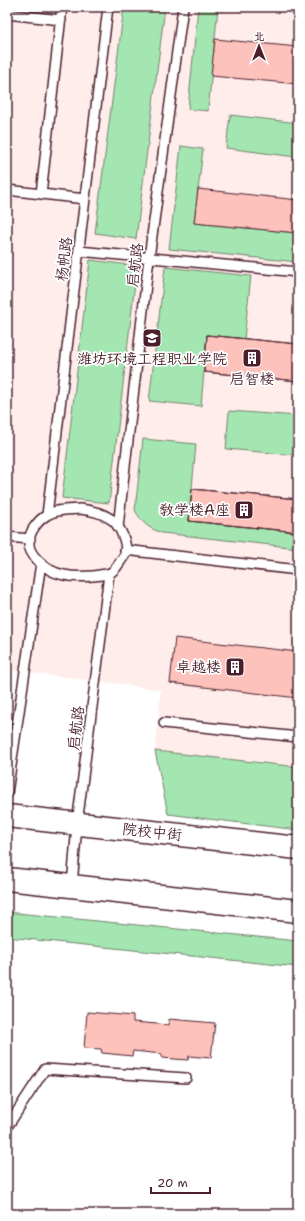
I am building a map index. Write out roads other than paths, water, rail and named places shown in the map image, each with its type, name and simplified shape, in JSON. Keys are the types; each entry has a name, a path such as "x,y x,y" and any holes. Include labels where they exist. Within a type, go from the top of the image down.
{"main road":[{"name":"院校中街","path":"7,816 298,848"},
{"path":"7,879 298,911"}],"lane":[{"path":"40,194 62,7"},
{"name":"杨帆路","path":"47,515 108,7"},
{"name":"启航路","path":"118,527 149,258 183,7"},
{"path":"7,14 61,20"},
{"path":"7,190 84,199"},
{"path":"79,251 298,272"},
{"path":"63,510 90,510 112,520 118,527 125,542 125,554 118,565 109,574 68,576 51,570 36,559 29,545 30,534 35,525 47,515 63,510"},
{"path":"7,537 30,539"},
{"path":"125,550 298,570"},
{"path":"7,792 40,563"},
{"name":"启航路","path":"72,886 77,824 109,574"},
{"path":"164,723 298,737"},
{"path":"7,1127 45,1069 186,1078"}],"place":[{"name":"潍坊环境工程职业学院","path":"152,338"},
{"name":"启智楼","path":"252,358"},
{"name":"教学楼A座","path":"244,510"},
{"name":"卓越楼","path":"235,667"}]}
